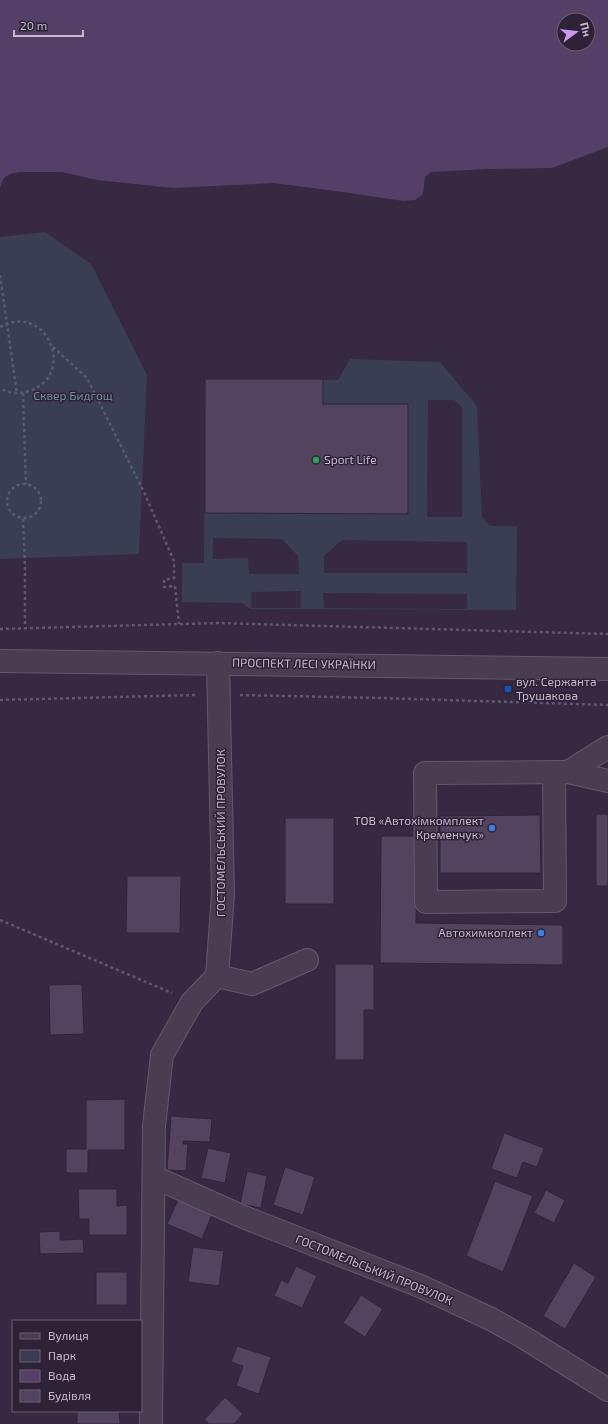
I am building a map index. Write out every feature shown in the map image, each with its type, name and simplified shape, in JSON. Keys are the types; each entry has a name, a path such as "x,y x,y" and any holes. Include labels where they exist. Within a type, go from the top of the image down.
{"street":[{"name":"ПРОСПЕКТ ЛЕСІ УКРАЇНКИ","path":"0,661 608,669"},
{"name":"ГОСТОМЕЛЬСЬКИЙ ПРОВУЛОК","path":"217,976 223,894 220,694 218,663"},
{"path":"561,772 608,747"},
{"path":"561,772 556,901 426,902 425,773 561,772 608,780"},
{"path":"151,1424 154,1126 162,1055 192,1002 217,976 252,984 307,960"},
{"name":"ГОСТОМЕЛЬСЬКИЙ ПРОВУЛОК","path":"154,1177 246,1218 420,1286 523,1337 608,1390"}],"path":[{"path":"0,275 8,323 16,394"},
{"path":"0,327 8,323 19,321 30,323 40,329 48,337 53,347 86,378 143,490 174,561 174,578 164,580 164,587 175,586 179,624"},
{"path":"0,388 4,391 16,394 35,389 45,382 52,372 54,360 53,347"},
{"path":"23,393 26,484"},
{"path":"26,484 37,489 41,500 41,506 34,516 23,519 13,515 7,505 7,500 8,494 15,486 26,484"},
{"path":"23,519 25,629"},
{"path":"0,629 218,623 608,634"},
{"path":"0,700 220,694 608,705"},
{"path":"0,920 192,1002"}],"green space":[{"name":"Сквер Бидгощ","path":"45,232 91,264 147,375 139,554 0,559 0,237"},
{"name":"Sport Life","path":"350,359 440,362 477,406 482,517 490,526 517,526 516,610 250,609 243,603 182,602 182,563 204,563 205,379 338,380","holes":["428,400 454,400 462,407 462,517 427,517","213,538 282,539 298,556 299,574 249,574 248,558 213,559","342,540 467,542 467,573 324,573 324,556","301,591 301,608 251,608 251,592","323,593 467,594 467,609 324,608"]}],"water":[{"path":"0,0 608,0 608,147 552,168 431,172 425,177 423,194 415,200 403,201 274,183 173,188 97,180 62,172 19,172 10,174 4,178 0,187"}],"building":[{"path":"205,379 323,379 323,404 408,404 408,514 205,513"},
{"path":"596,814 608,814 608,886 596,886"},
{"path":"540,815 541,873 440,873 440,816"},
{"path":"285,818 334,818 334,904 285,904"},
{"path":"381,836 417,836 416,923 563,925 563,965 380,963"},
{"path":"127,876 181,876 180,933 126,933"},
{"path":"335,964 374,964 374,1010 364,1010 364,1060 335,1060"},
{"path":"82,984 84,1034 50,1035 49,985"},
{"path":"125,1099 125,1150 88,1150 88,1173 66,1173 66,1149 86,1149 86,1100"},
{"path":"171,1116 212,1119 210,1142 183,1141 183,1144 188,1144 186,1171 167,1170"},
{"path":"504,1133 544,1148 537,1167 523,1162 517,1178 491,1169"},
{"path":"208,1148 231,1153 225,1183 201,1178"},
{"path":"285,1167 315,1177 303,1215 273,1205"},
{"path":"247,1171 267,1176 261,1208 240,1204"},
{"path":"495,1181 533,1196 503,1272 466,1256"},
{"path":"78,1189 117,1189 117,1206 127,1205 127,1235 89,1235 89,1219 79,1219"},
{"path":"546,1190 565,1200 554,1223 534,1213"},
{"path":"179,1198 213,1212 202,1239 167,1224"},
{"path":"60,1231 60,1240 83,1239 84,1253 40,1254 39,1232"},
{"path":"193,1247 224,1251 219,1286 188,1282"},
{"path":"574,1263 596,1277 565,1329 543,1316"},
{"path":"296,1266 317,1276 302,1308 274,1296 281,1280 288,1283"},
{"path":"96,1272 127,1272 127,1305 96,1305"},
{"path":"361,1295 383,1309 365,1337 343,1323"},
{"path":"237,1346 271,1357 259,1394 236,1386 243,1366 231,1362"},
{"path":"225,1397 243,1414 234,1424 209,1424 204,1420"},
{"path":"77,1412 119,1412 120,1424 77,1424"}],"place":[{"name":"Sport Life","path":"316,460"},
{"name":"вул. Сержанта Трушакова","path":"508,689"},
{"name":"ТОВ «Автохімкомплект Кременчук»","path":"492,828"},
{"name":"Автохимкоплект","path":"541,933"}]}
